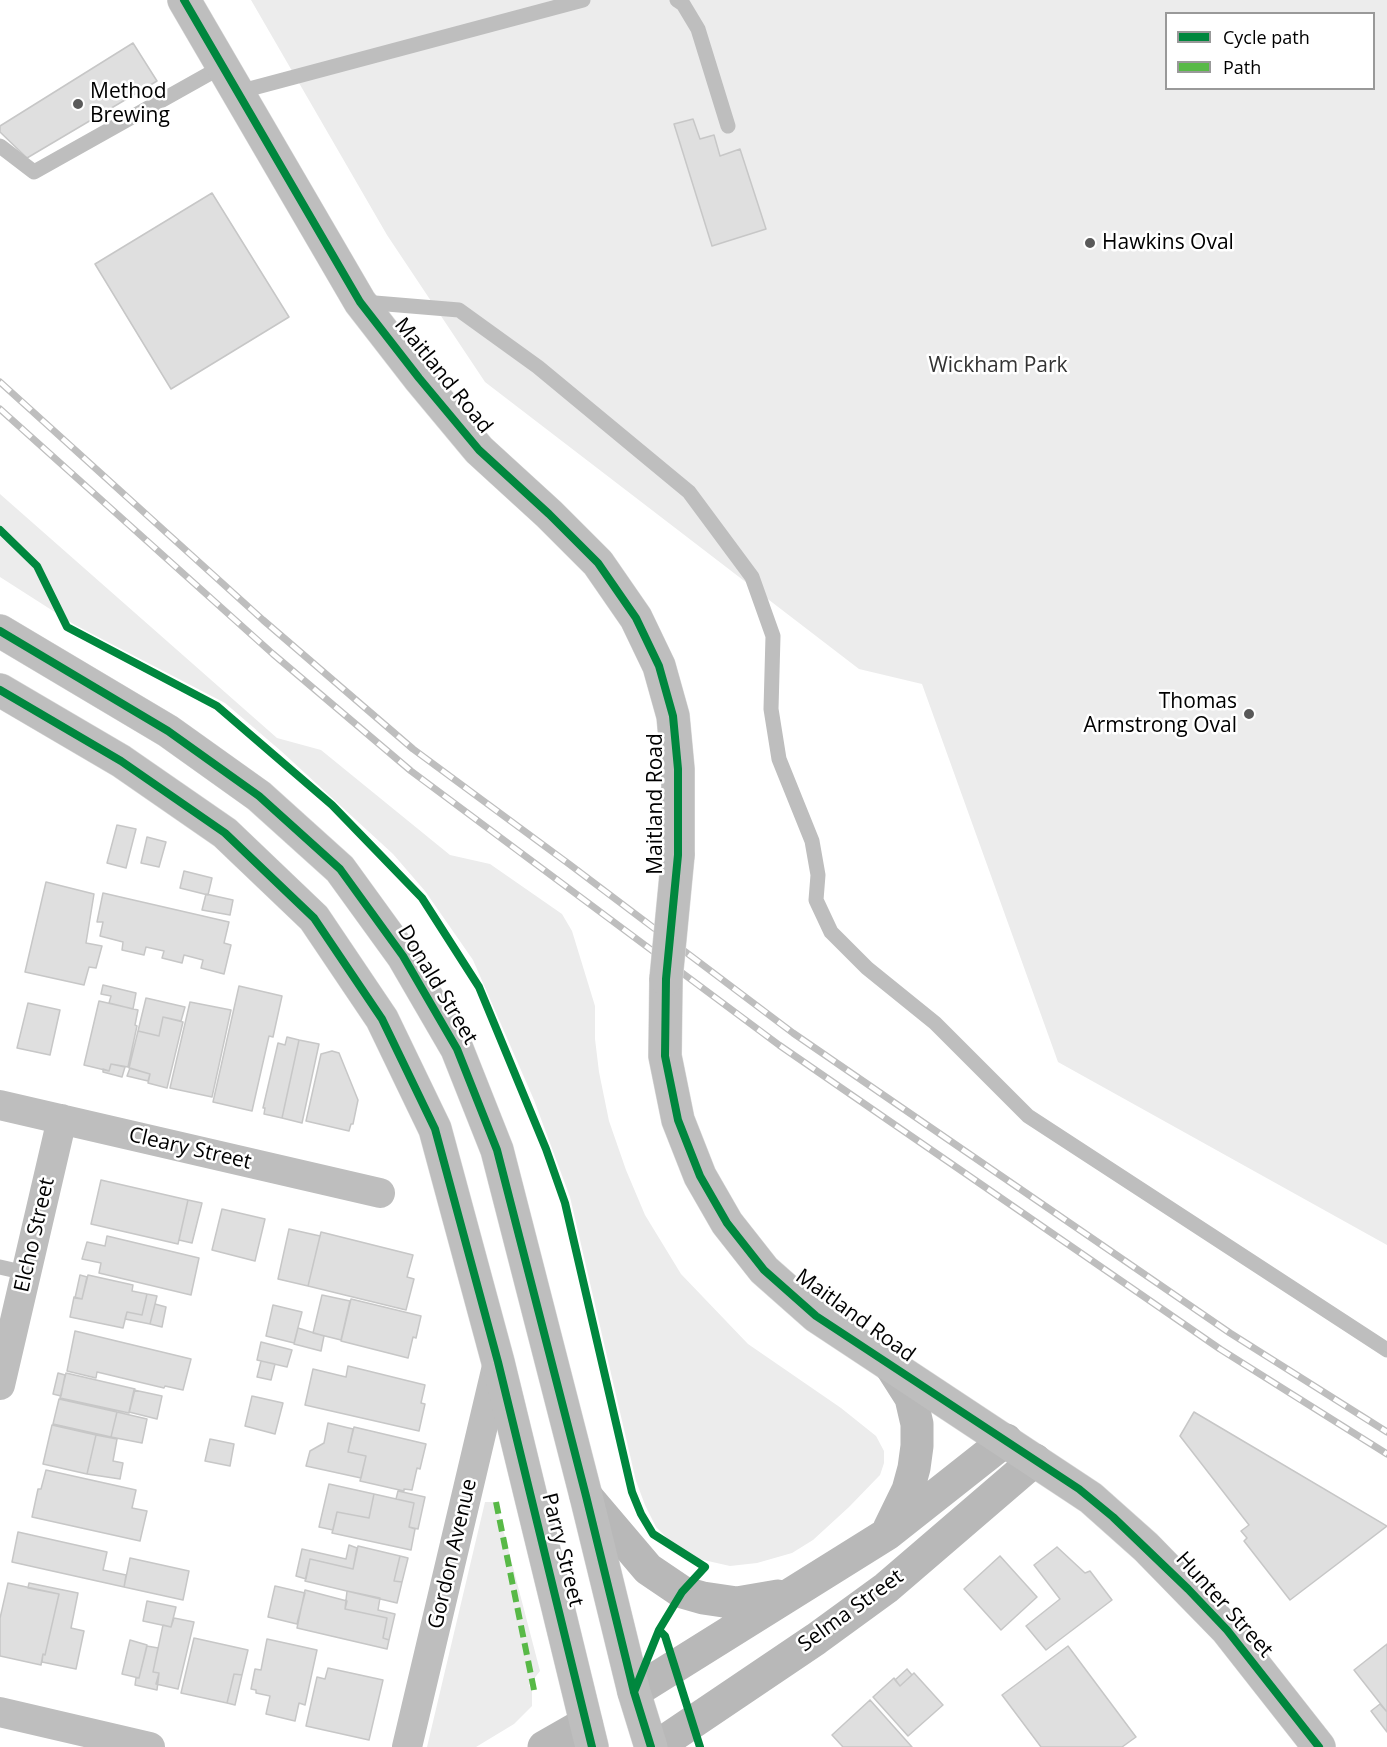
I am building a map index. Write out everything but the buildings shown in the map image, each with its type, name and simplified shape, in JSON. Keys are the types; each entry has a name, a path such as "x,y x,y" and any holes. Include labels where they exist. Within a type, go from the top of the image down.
{"main road":[{"name":"Maitland Road","path":"184,0 360,302 479,450 549,513 598,563 636,618 659,666 673,717 678,769 678,855 666,979 665,1056 678,1119 700,1176 727,1223 764,1270 816,1316 1006,1440 1090,1498"},
{"name":"Donald Street","path":"0,631 168,731 259,796 340,869 403,956 457,1049 497,1150 586,1496"},
{"path":"0,690 122,761 225,833 314,918 382,1019 435,1129 498,1362"},
{"name":"Parry Street","path":"498,1362 589,1735"},
{"path":"887,1534 908,1490 917,1446 917,1424 911,1398 890,1365"},
{"name":"Selma Street","path":"634,1692 887,1534 1006,1440"},
{"name":"Selma Street","path":"656,1747 816,1639 886,1588 1035,1460"},
{"path":"586,1496 648,1569 682,1592 737,1604 793,1594"},
{"name":"Parry Street","path":"586,1496 634,1692 651,1747"},
{"name":"Hunter Street","path":"1090,1498 1146,1547 1227,1630 1319,1747"},
{"path":"544,1747 589,1735 634,1692"}],"street":[{"name":"Cleary Street","path":"0,1105 380,1193"},
{"name":"Elcho Street","path":"0,1385 13,1270 62,1119"},
{"name":"Gordon Avenue","path":"407,1747 498,1362"},
{"path":"0,1712 150,1747"}],"lane":[{"path":"0,146 34,172 231,79 583,0"},
{"path":"677,0 683,4 698,29 728,126"},
{"path":"360,302 459,310 538,367 689,492 752,577 773,636 771,709 779,759 812,841 818,875 816,900 831,932 867,968 935,1023 1028,1116 1387,1350"}],"green space":[{"name":"Wickham Park","path":"251,0 1387,0 1387,1245 1058,1062 922,684 859,669 485,382 387,235"},
{"path":"0,494 277,738 321,750 450,855 490,864 562,914 572,931 595,1006 595,1039 599,1072 609,1121 645,1215 681,1274 748,1344 841,1408 876,1436 884,1451 884,1463 880,1475 813,1540 792,1553 757,1563 730,1566 699,1559 669,1540 656,1527 636,1481 570,1197 534,1100 473,960 425,891 393,854 225,703 75,625 0,577"},
{"path":"485,1502 496,1502 540,1671 529,1685 532,1691 532,1706 514,1724 476,1747 427,1747"}],"railway":[{"path":"0,382 263,620 413,749 793,1033 1230,1333 1387,1432"},
{"path":"0,409 273,654 411,771 779,1045 1220,1349 1387,1454"}],"marked path":[{"path":"496,1502 534,1690"}],"cycle path":[{"path":"184,0 360,302 479,450 598,563 636,618 659,666 673,716 678,769 678,855 666,979 665,1056 678,1120 700,1176 727,1223 764,1270 816,1316 1079,1489 1113,1517 1227,1630 1319,1747"},
{"path":"0,530 37,566 67,627 217,706 332,805 422,898 479,987 546,1149 565,1203 632,1492 653,1534 705,1567 682,1592 659,1630 634,1692"},
{"path":"0,631 168,731 259,796 340,869 403,956 457,1049 497,1150 634,1692 651,1747"},
{"path":"0,690 121,761 225,833 314,918 382,1019 435,1129 498,1362 592,1747"},
{"path":"659,1630 665,1636 700,1747"}],"place":[{"name":"Method Brewing","path":"78,104"},
{"name":"Hawkins Oval","path":"1090,243"},
{"name":"Thomas Armstrong Oval","path":"1249,714"}]}
